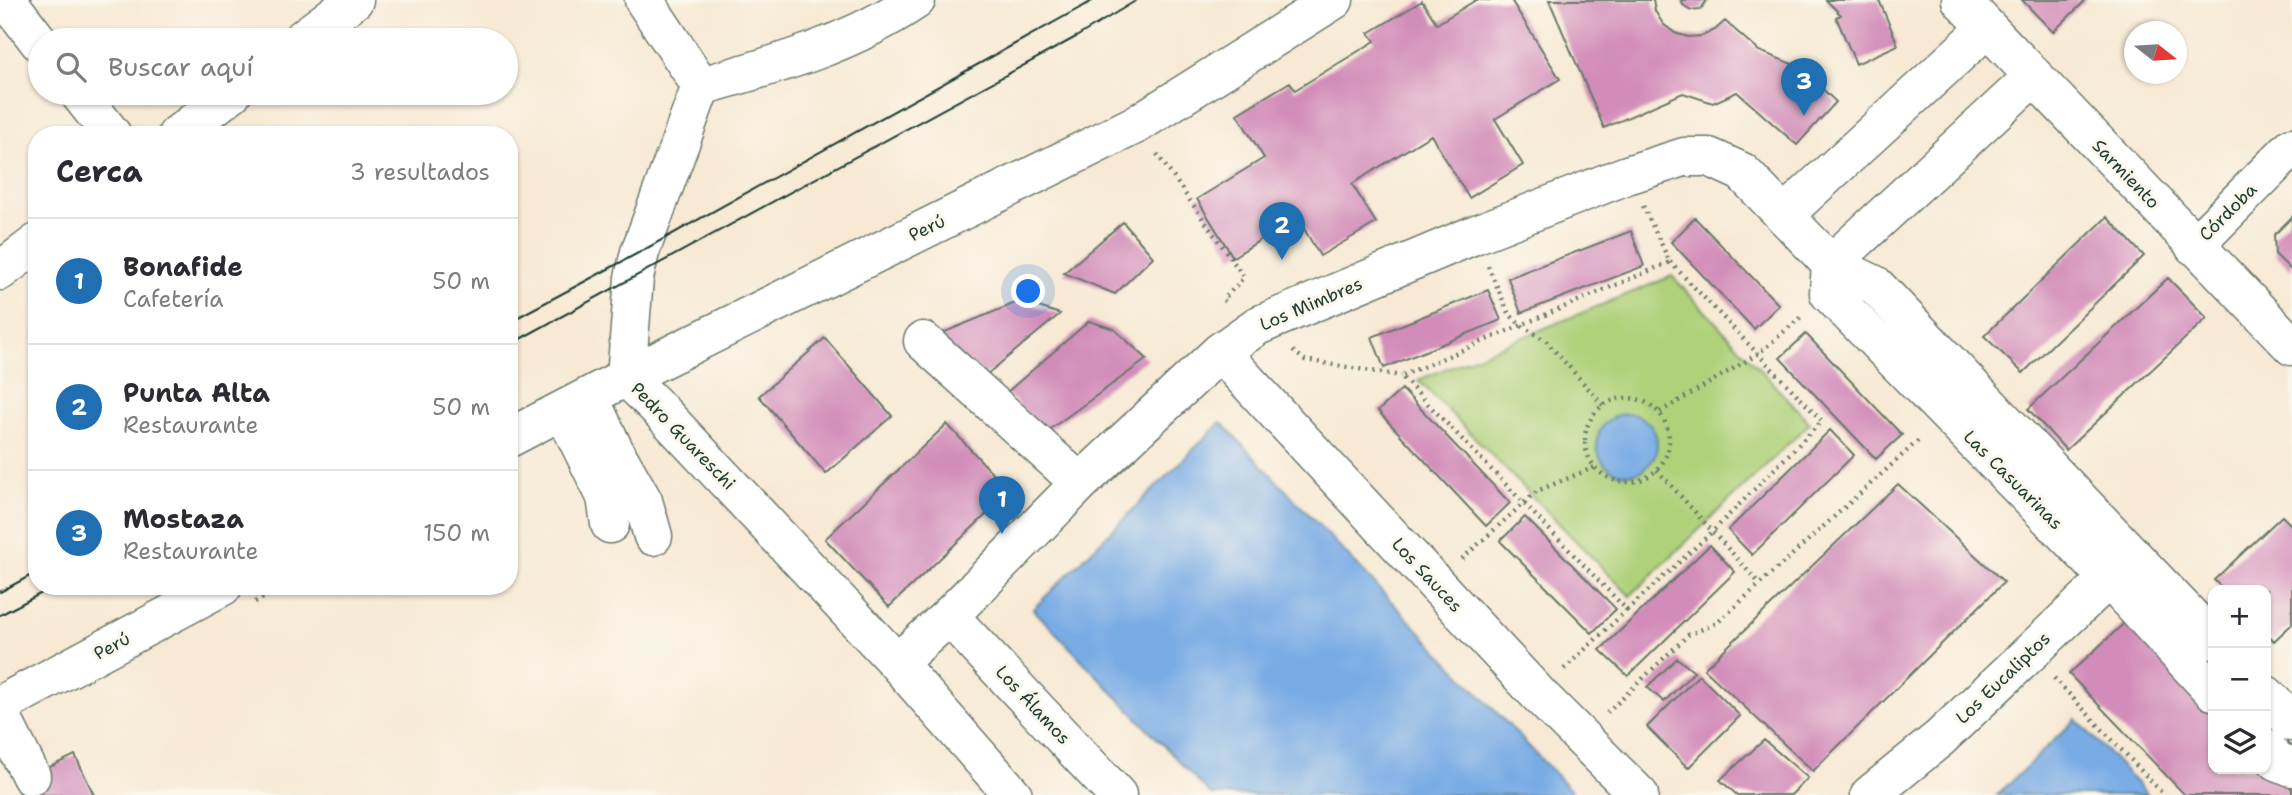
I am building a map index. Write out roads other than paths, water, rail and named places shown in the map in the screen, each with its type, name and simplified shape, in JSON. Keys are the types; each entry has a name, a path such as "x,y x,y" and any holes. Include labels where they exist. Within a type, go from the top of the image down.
{"street":[{"path":"7,0 28,28"},
{"path":"317,28 354,0"},
{"path":"644,0 701,86 783,63 848,38 916,0"},
{"name":"Perú","path":"518,433 626,377 1137,124 1334,0"},
{"name":"Sarmiento","path":"1961,0 2292,346"},
{"path":"1784,215 1987,28"},
{"path":"1830,278 2033,77"},
{"name":"Pedro Guareschi","path":"701,86 639,252 634,278 626,377 897,663 1013,795"},
{"path":"88,105 105,126"},
{"path":"189,126 216,105"},
{"name":"Córdoba","path":"2194,246 2292,148"},
{"name":"Los Mimbres","path":"897,663 949,616 1080,483 1220,352 1257,326 1474,235 1628,175 1684,157 1709,157"},
{"name":"Las Casuarinas","path":"1709,157 1742,172 1784,215 1830,278 1947,415 2121,567 2208,636"},
{"path":"0,271 28,250"},
{"name":"Las Casuarinas","path":"1830,278 1875,285 2121,567 2208,684"},
{"path":"923,341 1080,483"},
{"name":"Los Sauces","path":"1220,352 1538,694 1639,795"},
{"path":"576,404 606,497 610,524"},
{"path":"576,404 614,450 643,501 653,536"},
{"name":"Los Eucaliptos","path":"1870,795 1940,738 2121,567"},
{"name":"Perú","path":"0,705 206,595"},
{"name":"Los Álamos","path":"949,616 1117,795"},
{"path":"2271,700 2292,722"},
{"path":"0,713 31,776"},
{"path":"2271,754 2277,761 2292,767"}],"water":[{"path":"1627,414 1648,423 1657,444 1648,465 1627,474 1606,465 1597,444 1606,423"},
{"path":"1221,422 1575,795 1211,795 1033,609"},
{"path":"2076,719 2148,795 1997,795"}],"tram line":[{"path":"518,317 1094,0"},
{"path":"518,340 1076,37 1137,0"},
{"path":"0,592 28,577"},
{"path":"0,615 38,595"}],"place":[{"name":"Mostaza","path":"1804,116"},
{"name":"Punta Alta","path":"1282,260"},
{"name":"Bonafide","path":"1002,534"}]}
